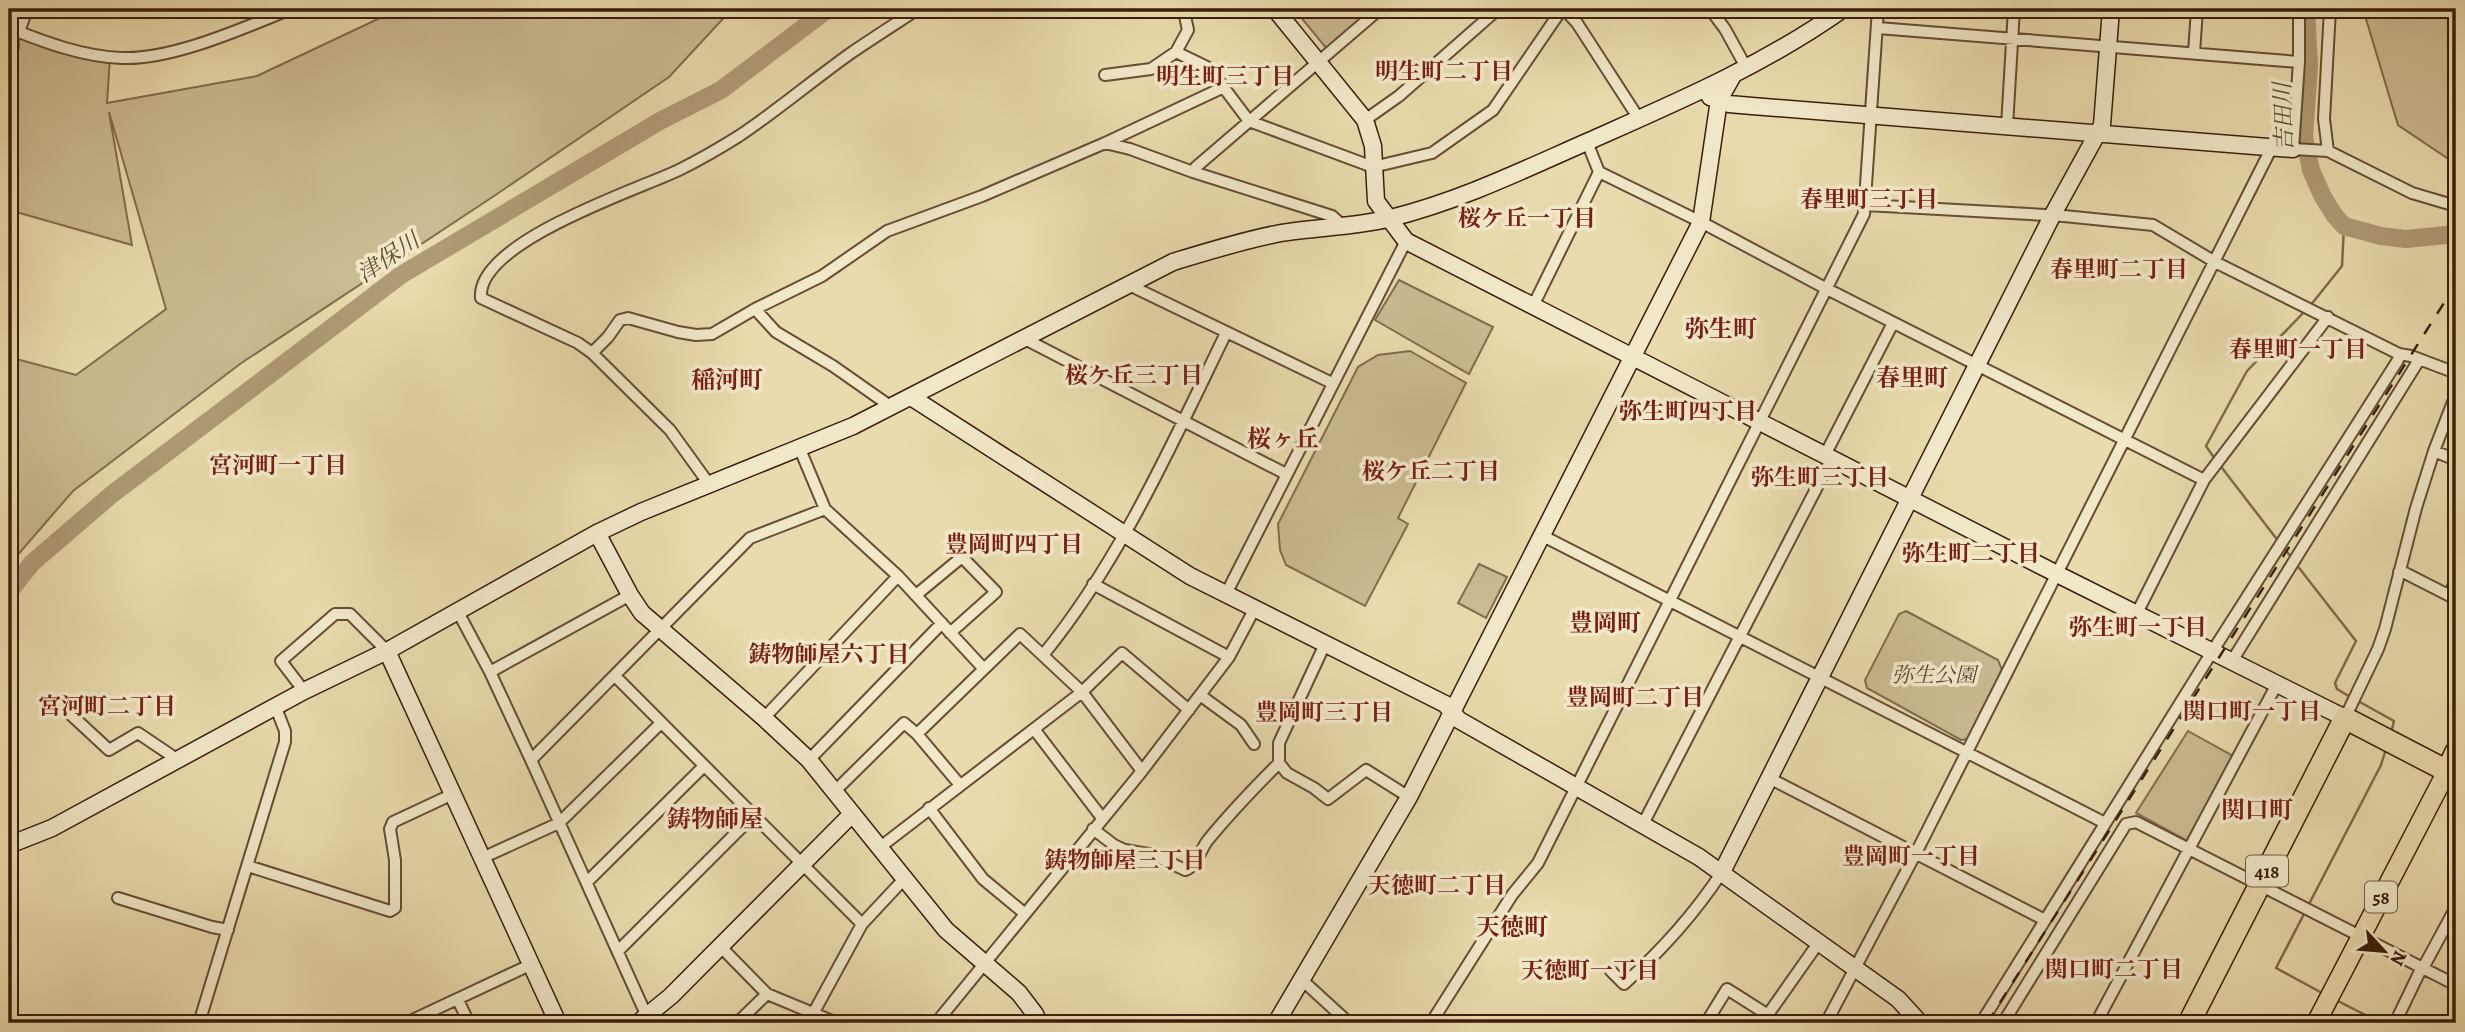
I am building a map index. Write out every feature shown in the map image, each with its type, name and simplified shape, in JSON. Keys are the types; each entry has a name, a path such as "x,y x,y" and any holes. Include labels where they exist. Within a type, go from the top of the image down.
{"highway":[{"path":"2345,718 2453,767"},
{"name":"418","path":"2189,1023 2345,718"}],"main road":[{"name":"58","path":"2316,1023 2453,767"}],"street":[{"path":"27,9 14,30 97,56 124,59 187,48 268,13 290,9"},
{"path":"709,484 670,430 592,353 578,343 481,299 480,290 501,260 530,238 575,214 678,170 739,136 851,53 918,9"},
{"path":"1105,75 1151,69 1176,52 1187,37 1185,16 1192,9"},
{"path":"1275,9 1365,120 1373,146 1376,201 1406,241 2345,718 2378,649 2434,451 2456,394"},
{"path":"1193,172 1380,9"},
{"path":"1365,120 1399,96 1498,9"},
{"path":"1176,52 1209,68 1249,121 1373,167 1432,153 1493,110 1563,9 1577,23 1639,119"},
{"path":"1712,9 1725,29 1740,73 1738,90 1741,99 1752,106"},
{"path":"13,844 52,828 304,691 387,651 597,533 640,512 853,426 1173,262 1280,233 1388,219 1496,184 1740,73 1843,9"},
{"path":"1431,1023 1511,895 1538,863 1864,214 1878,9"},
{"path":"2007,126 2014,9"},
{"path":"1611,971 1625,984 1651,961 1710,891 1722,872 1976,365 2102,125 2111,9"},
{"path":"2194,54 2197,9"},
{"path":"2297,149 2299,9"},
{"path":"2325,151 2324,119 2330,9"},
{"path":"1878,28 2299,62"},
{"path":"1276,1023 1409,797 1701,222 1721,107 1740,73"},
{"path":"592,353 620,320 628,318 678,332 712,334 822,276 887,231 982,196 1105,143 1224,87"},
{"path":"1697,94 1721,107"},
{"path":"1671,106 1752,106 2325,151 2412,193 2456,206"},
{"path":"1587,142 1599,172 2204,481"},
{"path":"1105,143 1332,216 1341,225"},
{"path":"1826,1023 1916,853 2272,147"},
{"path":"1533,306 1599,172"},
{"path":"1866,205 2153,225 2216,262 2399,354 2456,373"},
{"path":"1226,594 1406,241"},
{"path":"1127,284 1332,383"},
{"path":"755,309 776,332 833,366 890,406"},
{"path":"2137,613 2204,481 2328,317"},
{"path":"1643,824 1740,636 1893,323"},
{"path":"1043,655 1093,584 1124,533 1183,422 1226,333"},
{"path":"1023,338 1286,474"},
{"path":"1981,1023 2398,360 2399,354"},
{"path":"2232,661 2419,359"},
{"path":"911,397 1191,576 1445,704 1459,720 1576,785 1722,872 1898,999 1920,1023"},
{"path":"799,447 825,509 898,576 983,668"},
{"path":"2434,451 2456,460"},
{"path":"531,760 750,538 825,509"},
{"path":"597,533 642,613 809,760 946,930 1019,993 1039,1023"},
{"path":"1541,535 2105,823"},
{"path":"916,595 962,557 996,593 950,633"},
{"path":"2399,572 2405,572 2453,597 2456,581"},
{"path":"764,718 898,576"},
{"path":"1093,584 1229,657"},
{"path":"490,672 630,595"},
{"path":"936,1023 1189,710 1229,657 1255,608"},
{"path":"457,610 490,672 587,882 618,950 645,1021 852,814"},
{"path":"304,691 281,661 335,614 349,614 387,651 558,1023"},
{"path":"809,760 942,623"},
{"path":"917,734 1020,634 1082,692 1142,771"},
{"path":"1325,643 1279,743 1279,763 1287,773 1328,799 1367,770 1409,797"},
{"path":"879,848 1082,692 1122,653 1189,710"},
{"path":"615,676 862,924"},
{"path":"2095,1023 2277,684"},
{"path":"1200,695 1241,725 1254,744"},
{"path":"199,1023 285,742 285,732 276,708"},
{"path":"68,712 109,750 138,733 178,760"},
{"path":"482,859 559,823 661,723"},
{"path":"834,792 904,723 917,734 960,785"},
{"path":"1034,729 1102,818"},
{"path":"1093,829 1125,850 1154,855 1185,870 1191,868 1205,843 1279,763"},
{"path":"587,882 704,766"},
{"path":"1769,778 2045,920"},
{"path":"248,866 390,911 395,908 395,860 390,829 393,822 453,794"},
{"path":"929,808 983,879 1024,913"},
{"path":"618,950 753,816"},
{"path":"2003,1023 2126,824 2136,822 2456,985"},
{"path":"811,1018 862,924 904,879"},
{"path":"118,898 228,930"},
{"path":"2395,1023 2456,907"},
{"path":"1706,1023 1727,989 1765,1019 1819,942"},
{"path":"720,946 767,994 811,1018 837,1023"},
{"path":"406,1023 532,964"},
{"path":"1302,980 1349,1023"},
{"path":"737,1023 767,994"},
{"path":"458,1000 469,1023"}],"green space":[{"path":"399,9 732,9 669,77 240,364 73,491 9,565 9,357 76,375 166,309 109,112 132,245 9,210 9,45 19,48 19,32 110,57 107,103 257,76"},
{"path":"1294,9 1353,9 1362,18 1327,49"},
{"path":"2363,9 2456,9 2456,164 2398,125"},
{"path":"1399,280 1493,327 1469,374 1375,320"},
{"path":"1410,351 1466,383 1398,518 1408,524 1365,606 1286,565 1280,550 1278,524 1358,367 1378,355"},
{"path":"1479,564 1507,577 1486,618 1458,603"},
{"name":"弥生公園","path":"1906,611 1998,660 2002,670 1968,739 1961,740 1867,688 1865,680 1899,614"},
{"path":"2188,731 2233,756 2189,842 2136,813"}],"waterway":[{"name":"津保川","path":"9,592 32,563 111,495 401,275 660,121 721,90 828,9"},
{"name":"吉田川","path":"2306,9 2309,66 2304,137 2311,170 2335,216 2344,226 2381,236 2406,239 2456,234"},
{"path":"2310,306 2342,266 2344,226"},
{"path":"2215,459 2206,446 2247,371 2306,310"},
{"path":"2219,464 2279,542"},
{"path":"2283,547 2292,558"},
{"path":"2296,564 2356,641 2335,683 2337,689 2352,698"},
{"path":"2358,701 2394,721 2391,733"},
{"path":"2308,906 2381,765 2386,749"},
{"path":"2305,912 2276,968 2322,993"},
{"path":"2334,999 2381,1023"}],"railway":[{"path":"1987,1023 2456,284"}],"district":[{"name":"明生町二丁目","path":"1444,71"},
{"name":"明生町三丁目","path":"1225,76"},
{"name":"春里町三丁目","path":"1869,199"},
{"name":"桜ケ丘一丁目","path":"1527,218"},
{"name":"春里町二丁目","path":"2119,269"},
{"name":"弥生町","path":"1721,329"},
{"name":"春里町一丁目","path":"2298,349"},
{"name":"桜ケ丘三丁目","path":"1134,375"},
{"name":"春里町","path":"1912,378"},
{"name":"稲河町","path":"727,380"},
{"name":"弥生町四丁目","path":"1688,411"},
{"name":"桜ヶ丘","path":"1283,439"},
{"name":"宮河町一丁目","path":"278,465"},
{"name":"桜ケ丘二丁目","path":"1431,471"},
{"name":"弥生町三丁目","path":"1820,477"},
{"name":"豊岡町四丁目","path":"1014,544"},
{"name":"弥生町二丁目","path":"1971,553"},
{"name":"豊岡町","path":"1605,623"},
{"name":"弥生町一丁目","path":"2138,627"},
{"name":"鋳物師屋六丁目","path":"829,654"},
{"name":"豊岡町二丁目","path":"1635,697"},
{"name":"宮河町二丁目","path":"107,706"},
{"name":"関口町一丁目","path":"2252,711"},
{"name":"豊岡町三丁目","path":"1324,712"},
{"name":"関口町","path":"2257,810"},
{"name":"鋳物師屋","path":"715,819"},
{"name":"豊岡町一丁目","path":"1911,856"},
{"name":"鋳物師屋三丁目","path":"1125,860"},
{"name":"天徳町二丁目","path":"1437,885"},
{"name":"天徳町","path":"1512,927"},
{"name":"関口町二丁目","path":"2114,969"},
{"name":"天徳町一丁目","path":"1590,970"}]}
